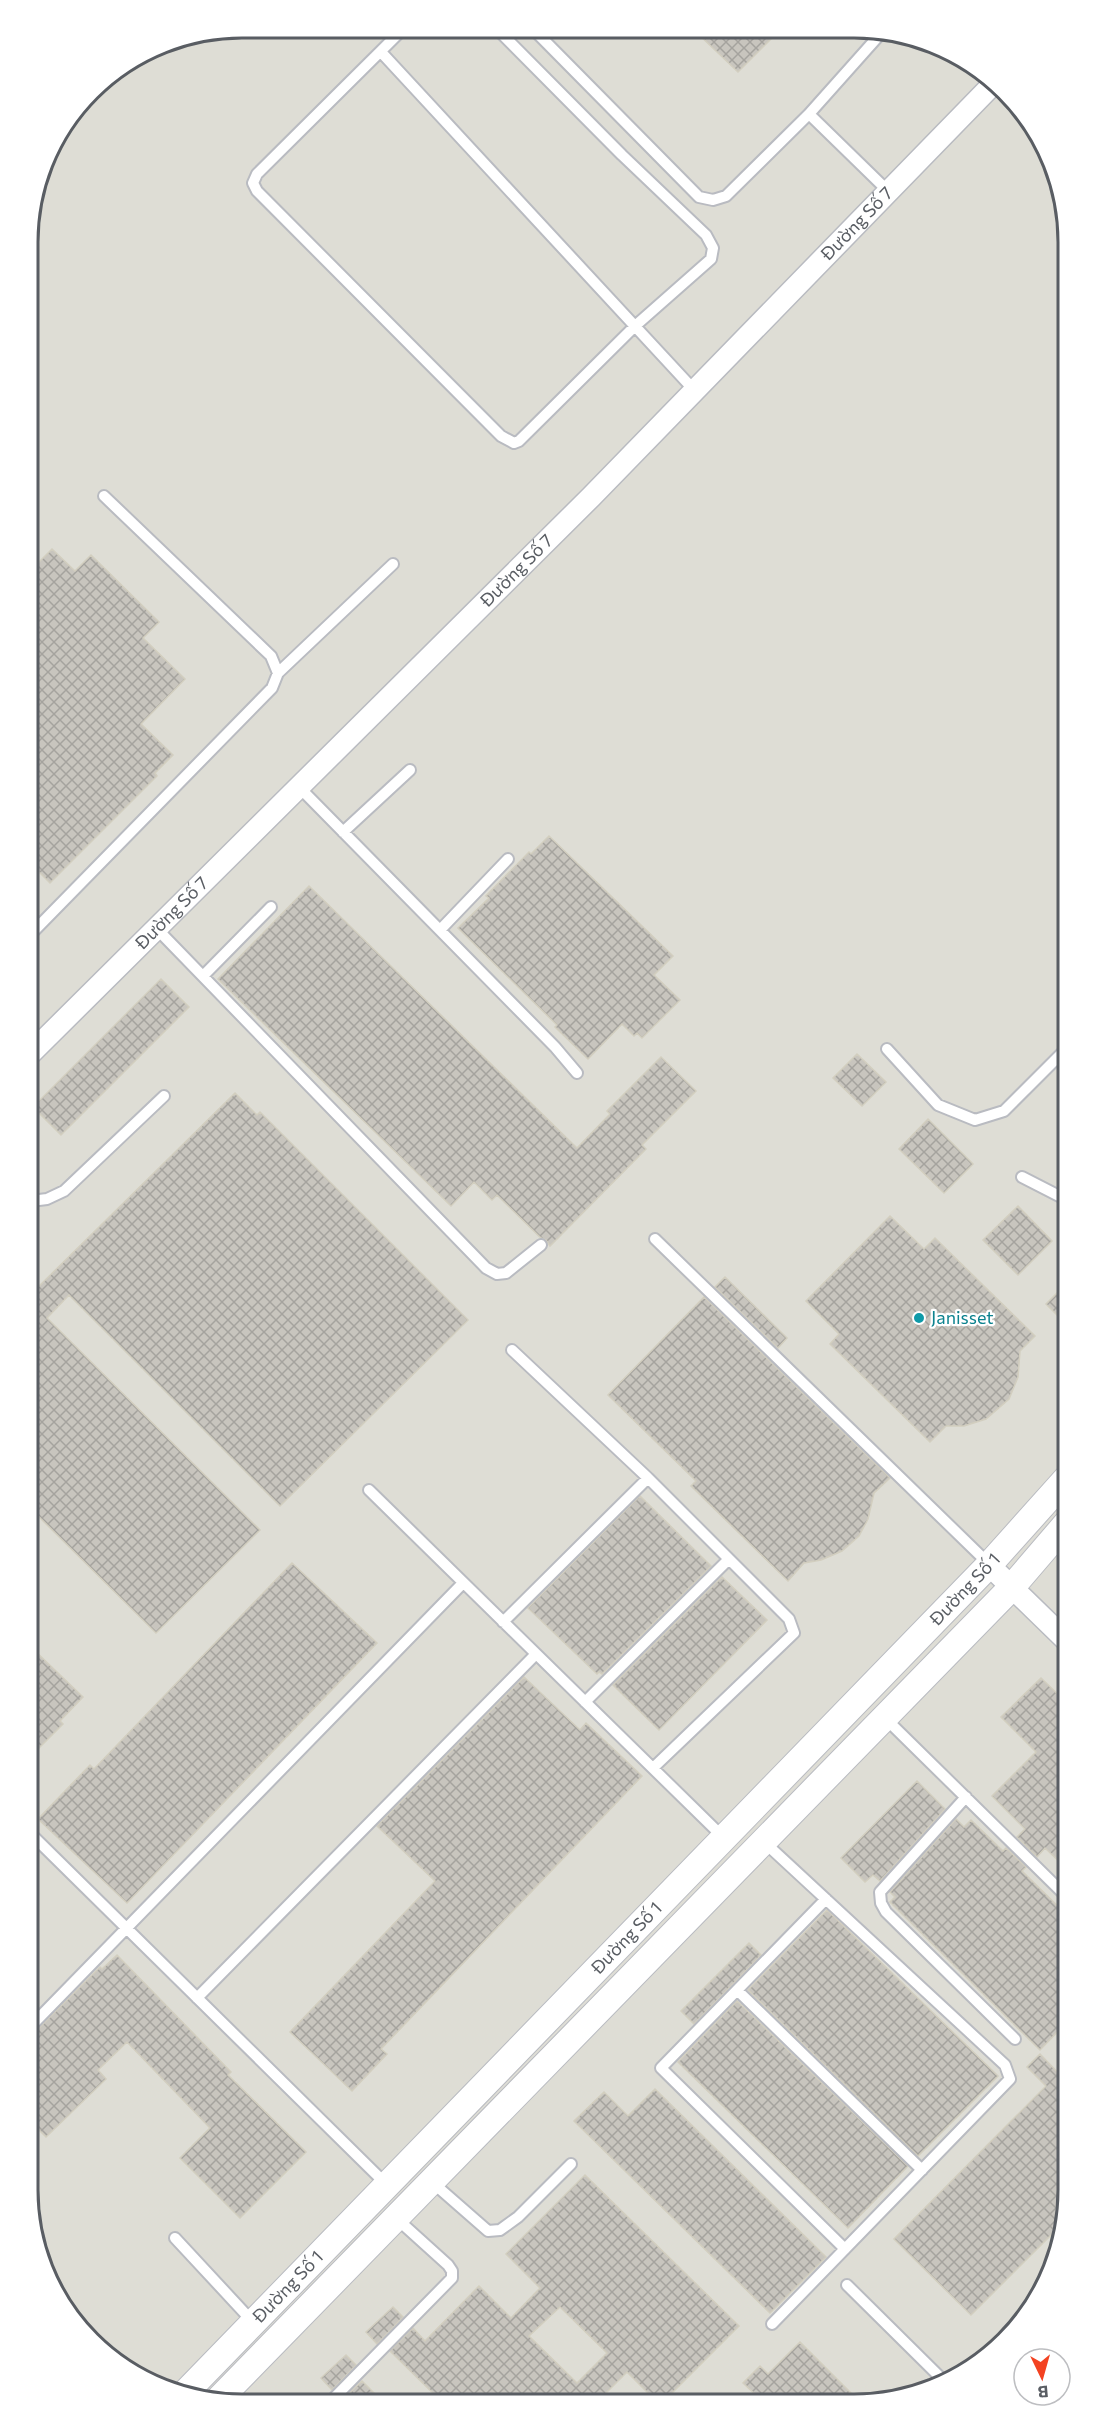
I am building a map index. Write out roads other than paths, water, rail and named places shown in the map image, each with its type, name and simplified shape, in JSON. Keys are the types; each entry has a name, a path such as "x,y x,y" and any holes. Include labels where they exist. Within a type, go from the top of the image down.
{"street":[{"name":"Đường Số 7","path":"38,1046 591,497 989,88"},
{"name":"Đường Số 1","path":"190,2387 989,1565 1058,1488"},
{"name":"Đường Số 1","path":"228,2393 1012,1587 1058,1533"},
{"path":"989,1565 1058,1632"}],"lane":[{"path":"394,38 257,174 253,183 257,191 508,442 514,443 519,441 635,326 711,259 713,248 706,235 506,38"},
{"path":"542,38 699,197 713,201 726,196 809,114 876,39"},
{"path":"381,52 695,391"},
{"path":"809,114 889,192"},
{"path":"104,496 271,656 278,673"},
{"path":"38,927 272,688 278,673 393,564"},
{"path":"343,832 410,770"},
{"path":"299,787 555,1047 577,1073"},
{"path":"440,930 508,859"},
{"path":"203,976 271,906"},
{"path":"157,929 486,1268 497,1274 506,1273 541,1245"},
{"path":"887,1049 938,1105 975,1120 1004,1111 1058,1057"},
{"path":"38,1200 47,1199 64,1191 165,1096"},
{"path":"1022,1178 1058,1196"},
{"path":"655,1239 989,1565"},
{"path":"512,1350 648,1478 789,1619 794,1633 653,1768"},
{"path":"503,1622 648,1478"},
{"path":"369,1490 724,1839"},
{"path":"585,1702 729,1559"},
{"path":"38,2019 463,1583"},
{"path":"197,1998 536,1654"},
{"path":"885,1717 1058,1888"},
{"path":"966,1797 880,1892 881,1903 886,1912 1015,2039"},
{"path":"38,1841 387,2185"},
{"path":"764,1841 1005,2065 1010,2079 772,2324"},
{"path":"826,1899 662,2068 845,2249"},
{"path":"737,1990 922,2170"},
{"path":"431,2182 488,2231 500,2230 518,2217 571,2164"},
{"path":"338,2394 452,2278 452,2271 448,2265 396,2218"},
{"path":"175,2238 253,2323"},
{"path":"847,2285 938,2375"}],"place":[{"name":"Janisset","path":"919,1318"}]}
